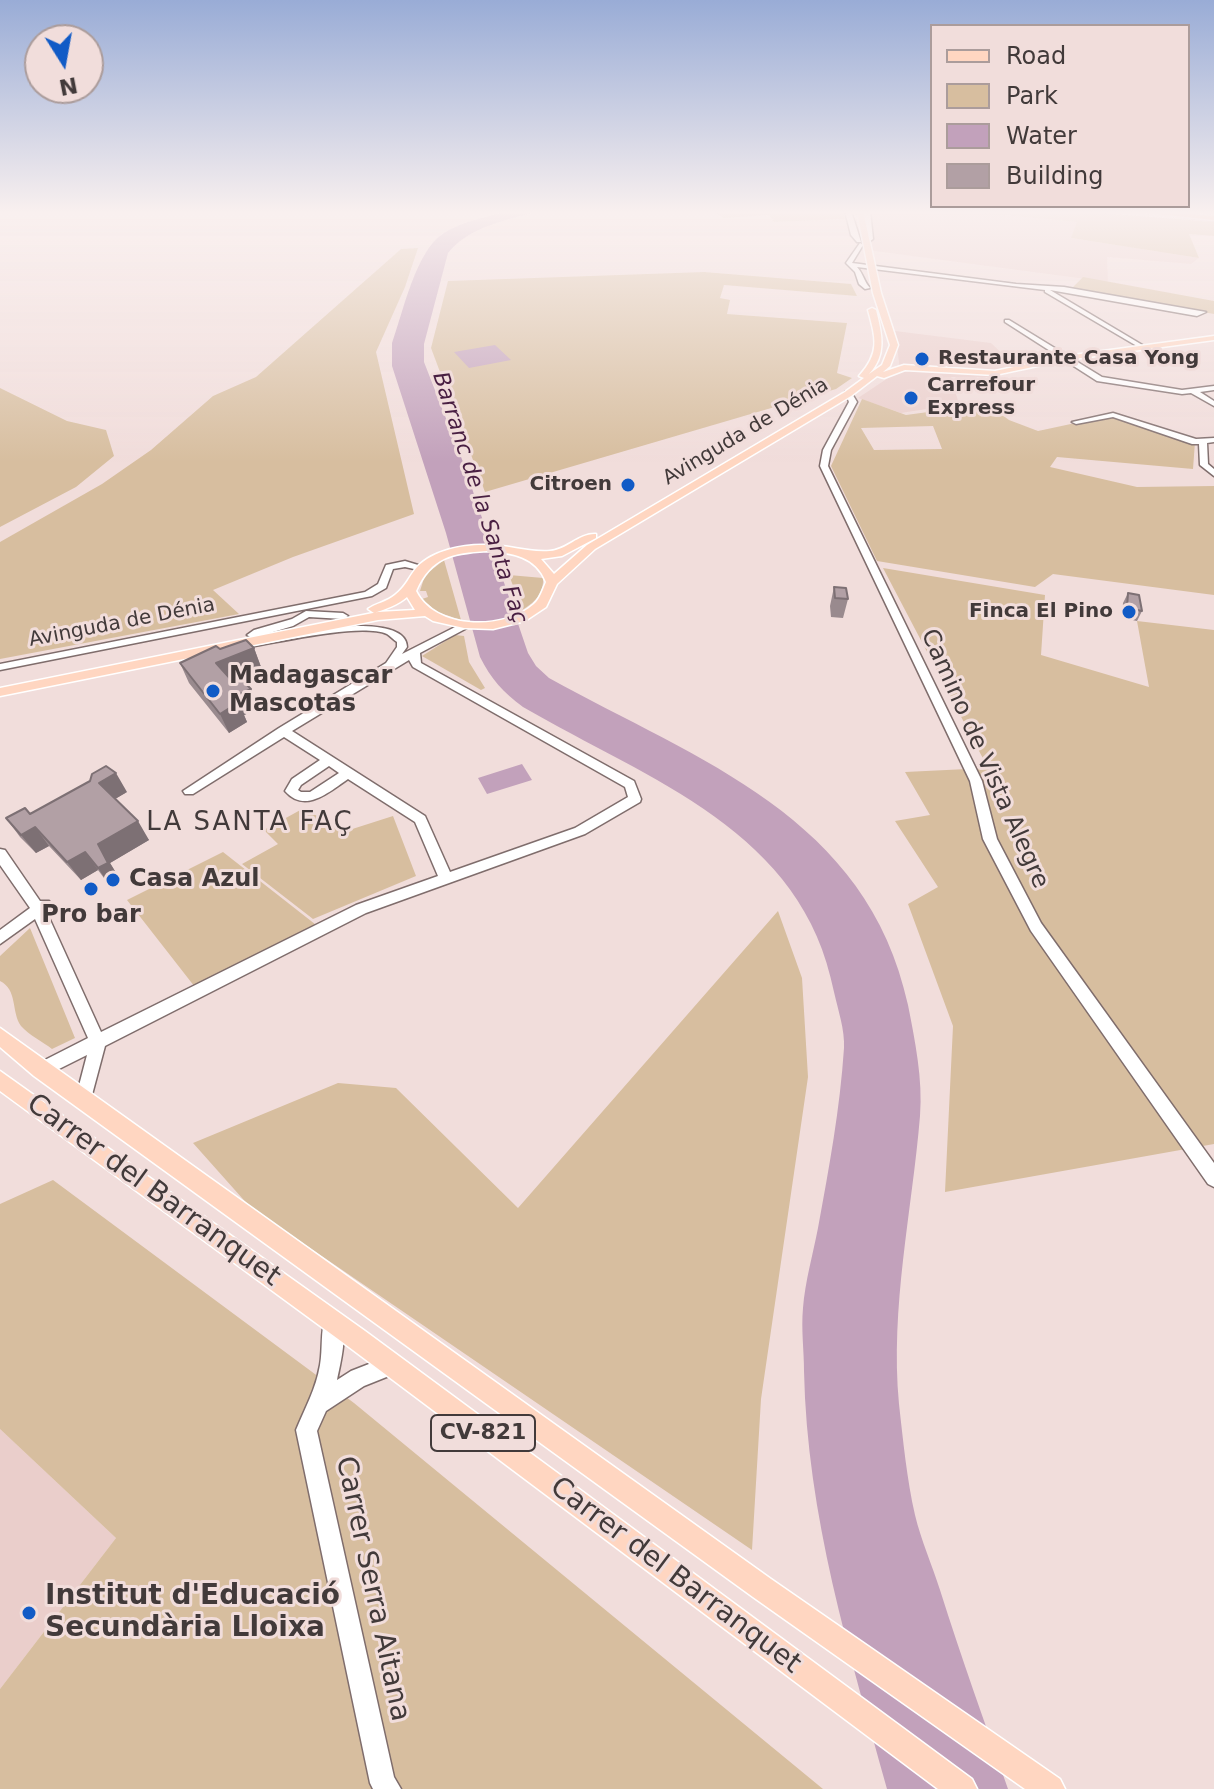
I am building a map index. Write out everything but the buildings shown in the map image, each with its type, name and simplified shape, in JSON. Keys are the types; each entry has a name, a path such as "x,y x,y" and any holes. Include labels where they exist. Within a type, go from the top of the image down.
{"main road":[{"name":"Avinguda de Dénia","path":"530,556 558,554 578,544 857,381 871,369 879,354 878,334 869,294"},
{"name":"Avinguda de Dénia","path":"552,582 591,547 872,379 891,358 890,331 879,294"},
{"path":"878,334 884,338 885,357 934,369"},
{"path":"872,379 898,368 995,373 1066,358 1214,338"},
{"path":"891,358 923,368"},
{"path":"476,548 499,548 530,556 544,566 552,582 543,603 521,617 490,625 465,626 423,613 412,599 410,588 423,568 444,556 476,548"},
{"name":"Avinguda de Dénia","path":"0,683 343,616 387,605 410,588"},
{"name":"Avinguda de Dénia","path":"0,692 378,616 423,613"},
{"name":"Carrer del Barranquet","path":"0,1036 83,1101 762,1588 1050,1789"},
{"name":"Carrer del Barranquet","path":"0,1080 392,1365 962,1789"}],"street":[{"path":"1052,294 1142,347"},
{"path":"1093,294 1197,314 1203,312"},
{"path":"1007,321 1100,379 1182,392 1214,388"},
{"path":"1193,391 1214,404"},
{"name":"Camino de Vista Alegre","path":"848,394 853,402 827,450 824,466 976,781 990,839 1036,927 1214,1178"},
{"path":"1076,422 1113,415 1195,442 1214,440"},
{"path":"1203,441 1204,465 1214,473"},
{"name":"Avinguda de Dénia","path":"0,667 305,611 377,590 386,581 385,571 395,564 423,568"},
{"path":"252,635 271,627 301,621 305,611 343,616"},
{"path":"189,791 386,667 465,626"},
{"path":"234,646 269,643 350,628 386,628 394,631 402,641 397,655 386,667"},
{"path":"415,650 417,665"},
{"path":"41,1070 361,909 580,831 635,799 630,784 417,665 406,662 386,667"},
{"path":"283,731 420,819 446,879"},
{"path":"329,760 296,782 291,791 299,797 313,796 348,773"},
{"path":"0,854 41,907 98,1042"},
{"path":"0,938 41,907"},
{"name":"Carrer del Barranquet","path":"83,1101 98,1042"},
{"name":"Carrer Serra Aitana","path":"333,1322 334,1358 320,1403 306,1430 383,1783 388,1789"},
{"path":"320,1403 358,1378 392,1365"}],"shaded area":[{"path":"895,331 991,343 1021,371 990,377 951,377 959,404 901,413 858,398 900,370"},
{"name":"Institut d'Educació Secundària Lloixa","path":"0,1429 116,1538 0,1689"}],"green space":[{"path":"349,294 402,294 376,352 414,514 293,557 213,590 239,614 0,659 0,542 102,484 151,450 213,396 256,377"},
{"path":"445,294 721,294 720,298 730,300 727,314 847,323 837,373 852,378 836,389 485,492 431,348"},
{"path":"1102,294 1178,294 1214,301 1214,314"},
{"path":"0,388 67,421 106,430 114,456 76,487 0,527"},
{"path":"862,399 906,415 987,404 1009,420 1038,431 1113,415 1195,442 1193,469 1057,457 1050,467 1137,487 1214,486 1214,595 1053,574 1035,587 877,561 831,466","holes":["933,426 942,449 874,450 861,428"]},
{"path":"444,560 461,620 437,612 422,599 428,597 426,591 420,591 425,575"},
{"path":"883,568 1045,595 1041,655 1149,687 1137,621 1214,630 1214,1144 945,1192 953,1026 908,904 938,887 895,821 930,815 905,772 988,768"},
{"path":"509,575 543,578 537,597 522,610"},
{"path":"455,635 464,636 469,662 485,688 481,690 422,656"},
{"path":"304,808 343,832 393,816 416,876 313,919 242,864 278,844 264,830"},
{"path":"223,852 320,928 198,991 127,900"},
{"path":"778,911 802,978 808,1077 761,1399 752,1550 250,1207 193,1143 338,1083 396,1088 518,1208"},
{"path":"30,928 75,1038 52,1049 21,1026 12,996 0,981 0,956"},
{"path":"53,1180 354,1403 823,1789 0,1789 0,1689 116,1538 0,1429 0,1204"}],"water":[{"path":"408,294 437,294 424,344 424,362 463,462 528,653 536,666 549,678 718,768 769,802 816,840 856,886 887,940 908,1005 918,1060 921,1102 897,1332 899,1404 906,1460 920,1534 1008,1789 887,1789 832,1583 807,1425 802,1316 834,1138 844,1041 834,992 817,936 790,890 755,850 714,816 669,787 523,707 498,685 480,657 446,533 392,366 392,343"},
{"path":"495,345 511,360 469,368 454,352"},
{"path":"522,764 532,780 487,794 478,778"}],"place":[{"name":"Restaurante Casa Yong","path":"922,359"},
{"name":"Carrefour Express","path":"911,398"},
{"name":"Citroen","path":"628,485"},
{"name":"Finca El Pino","path":"1129,612"},
{"name":"Madagascar Mascotas","path":"213,691"},
{"name":"Casa Azul","path":"113,880"},
{"name":"Pro bar","path":"91,889"},
{"name":"Institut d'Educació Secundària Lloixa","path":"29,1613"}],"district":[{"name":"LA SANTA FAÇ","path":"250,823"}],"water label":[{"name":"Barranc de la Santa Faç","path":"479,498"}]}
